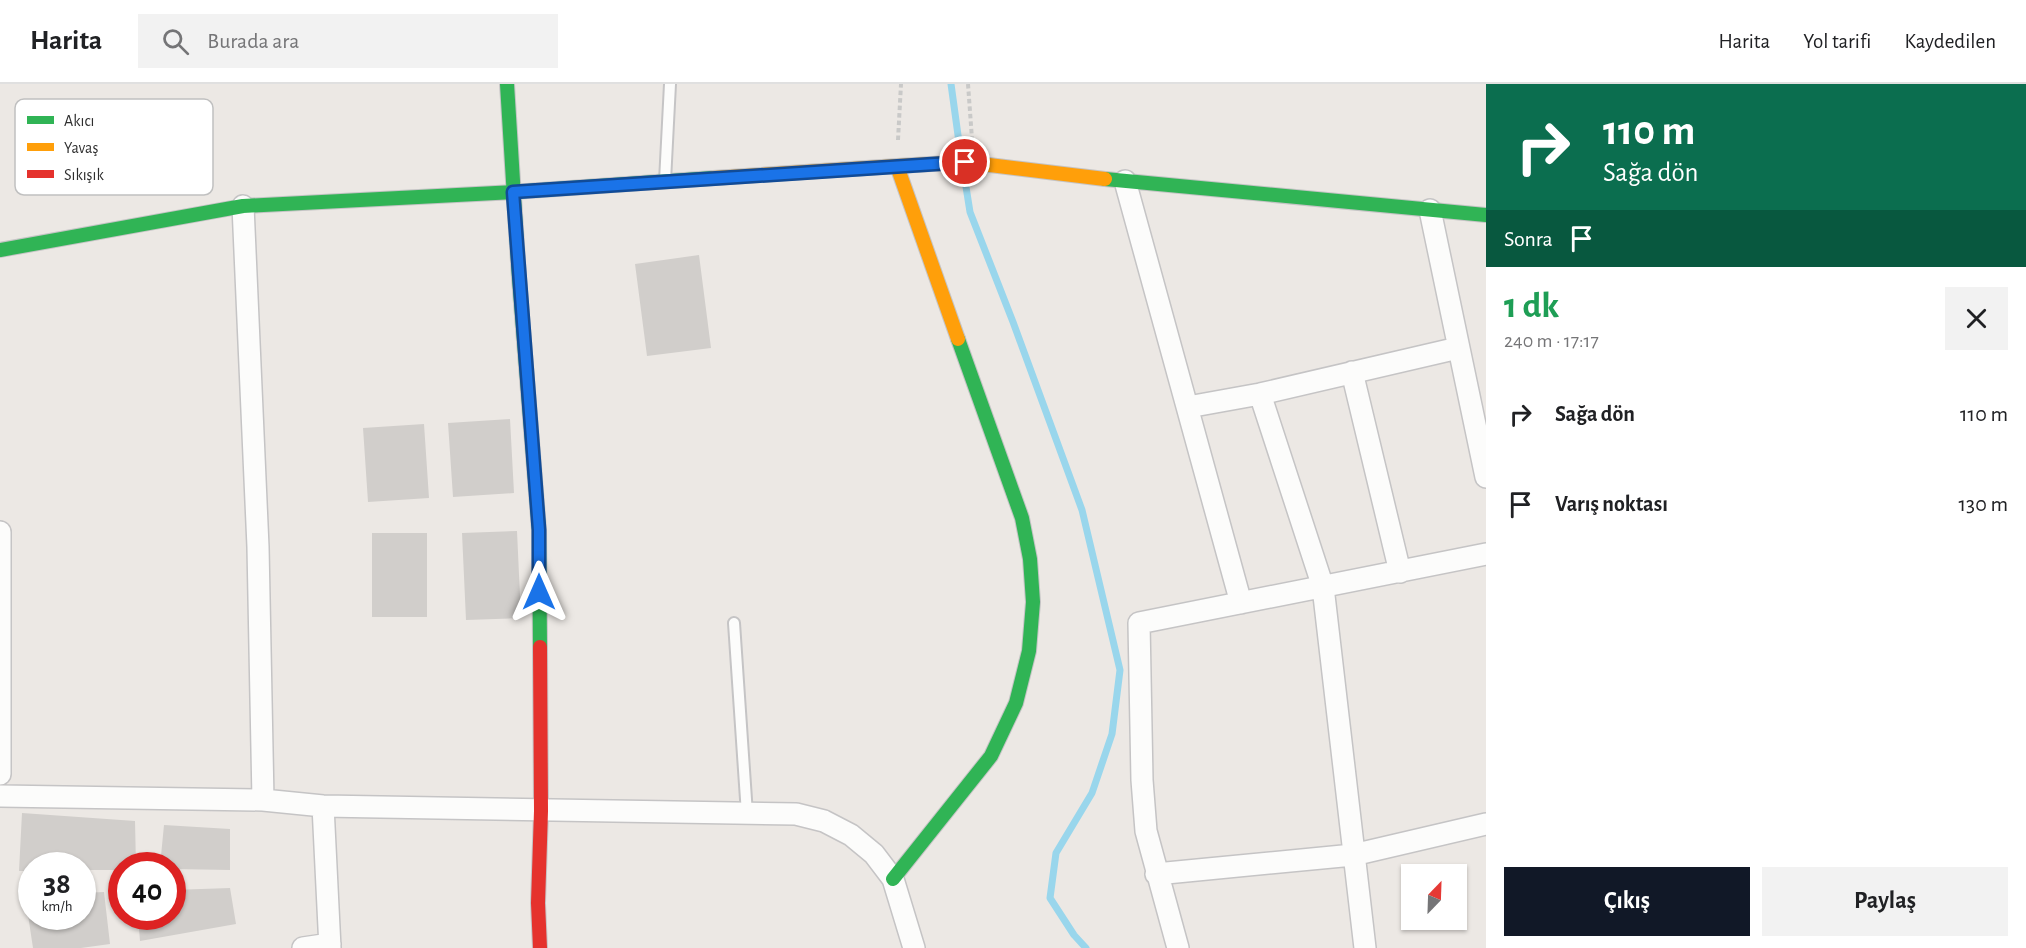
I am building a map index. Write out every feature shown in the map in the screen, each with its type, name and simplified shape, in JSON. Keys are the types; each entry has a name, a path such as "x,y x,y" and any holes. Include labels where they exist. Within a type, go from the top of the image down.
{"street":[{"path":"507,84 539,530 541,811 538,903 540,948"},
{"path":"0,250 243,206 513,192 969,163 1125,181 1486,215"},
{"path":"893,879 992,756 1016,703 1029,651 1033,602 1030,559 1022,518 897,166"},
{"path":"1125,181 1241,603"},
{"path":"243,206 258,547 263,800"},
{"path":"1430,210 1486,477"},
{"path":"1188,407 1260,394 1458,348"},
{"path":"1352,372 1400,572"},
{"path":"1260,394 1323,587 1365,948"},
{"path":"0,546 0,774"},
{"path":"1178,948 1146,831 1142,780 1139,623 1486,554"},
{"path":"0,796 263,800 323,806 541,811 796,814 824,821 851,835 874,854 893,879 914,948"},
{"path":"303,948 330,946 323,806"},
{"path":"1156,874 1353,855 1486,824"}],"lane":[{"path":"665,182 670,84"},
{"path":"734,623 747,814"}],"path":[{"path":"897,166 901,84"},
{"path":"968,84 969,163"}],"building":[{"path":"699,255 711,348 647,356 635,264"},
{"path":"510,419 514,493 453,497 448,423"},
{"path":"424,424 429,498 368,502 363,428"},
{"path":"517,531 521,618 466,620 462,533"},
{"path":"372,533 427,533 427,617 372,617"},
{"path":"22,813 135,821 136,852 108,852 108,870 96,870 96,852 20,852"},
{"path":"164,825 230,829 230,870 186,869 186,852 161,852"},
{"path":"230,888 236,924 140,941 139,930 186,930 186,890"},
{"path":"96,892 104,892 110,944 81,948 33,948 30,930 96,930"}],"waterway":[{"path":"951,84 961,157"},
{"path":"963,168 970,212 1082,510 1120,670 1112,734 1092,793 1056,853 1050,898 1074,935 1086,948"}],"traffic: fast":[{"path":"507,84 519,278 539,530 540,647"},
{"path":"0,250 243,206 513,192 713,178"},
{"path":"1105,179 1486,215"},
{"path":"893,879 991,756 1016,703 1029,651 1033,602 1030,559 1022,518 958,339"}],"traffic: slow":[{"path":"958,339 897,166 965,162 1105,179"},
{"path":"713,178 897,166"}],"traffic: jam":[{"path":"540,647 541,811 538,903 540,948"}],"route":[{"path":"539,592 539,530 513,192 965,162"}]}
